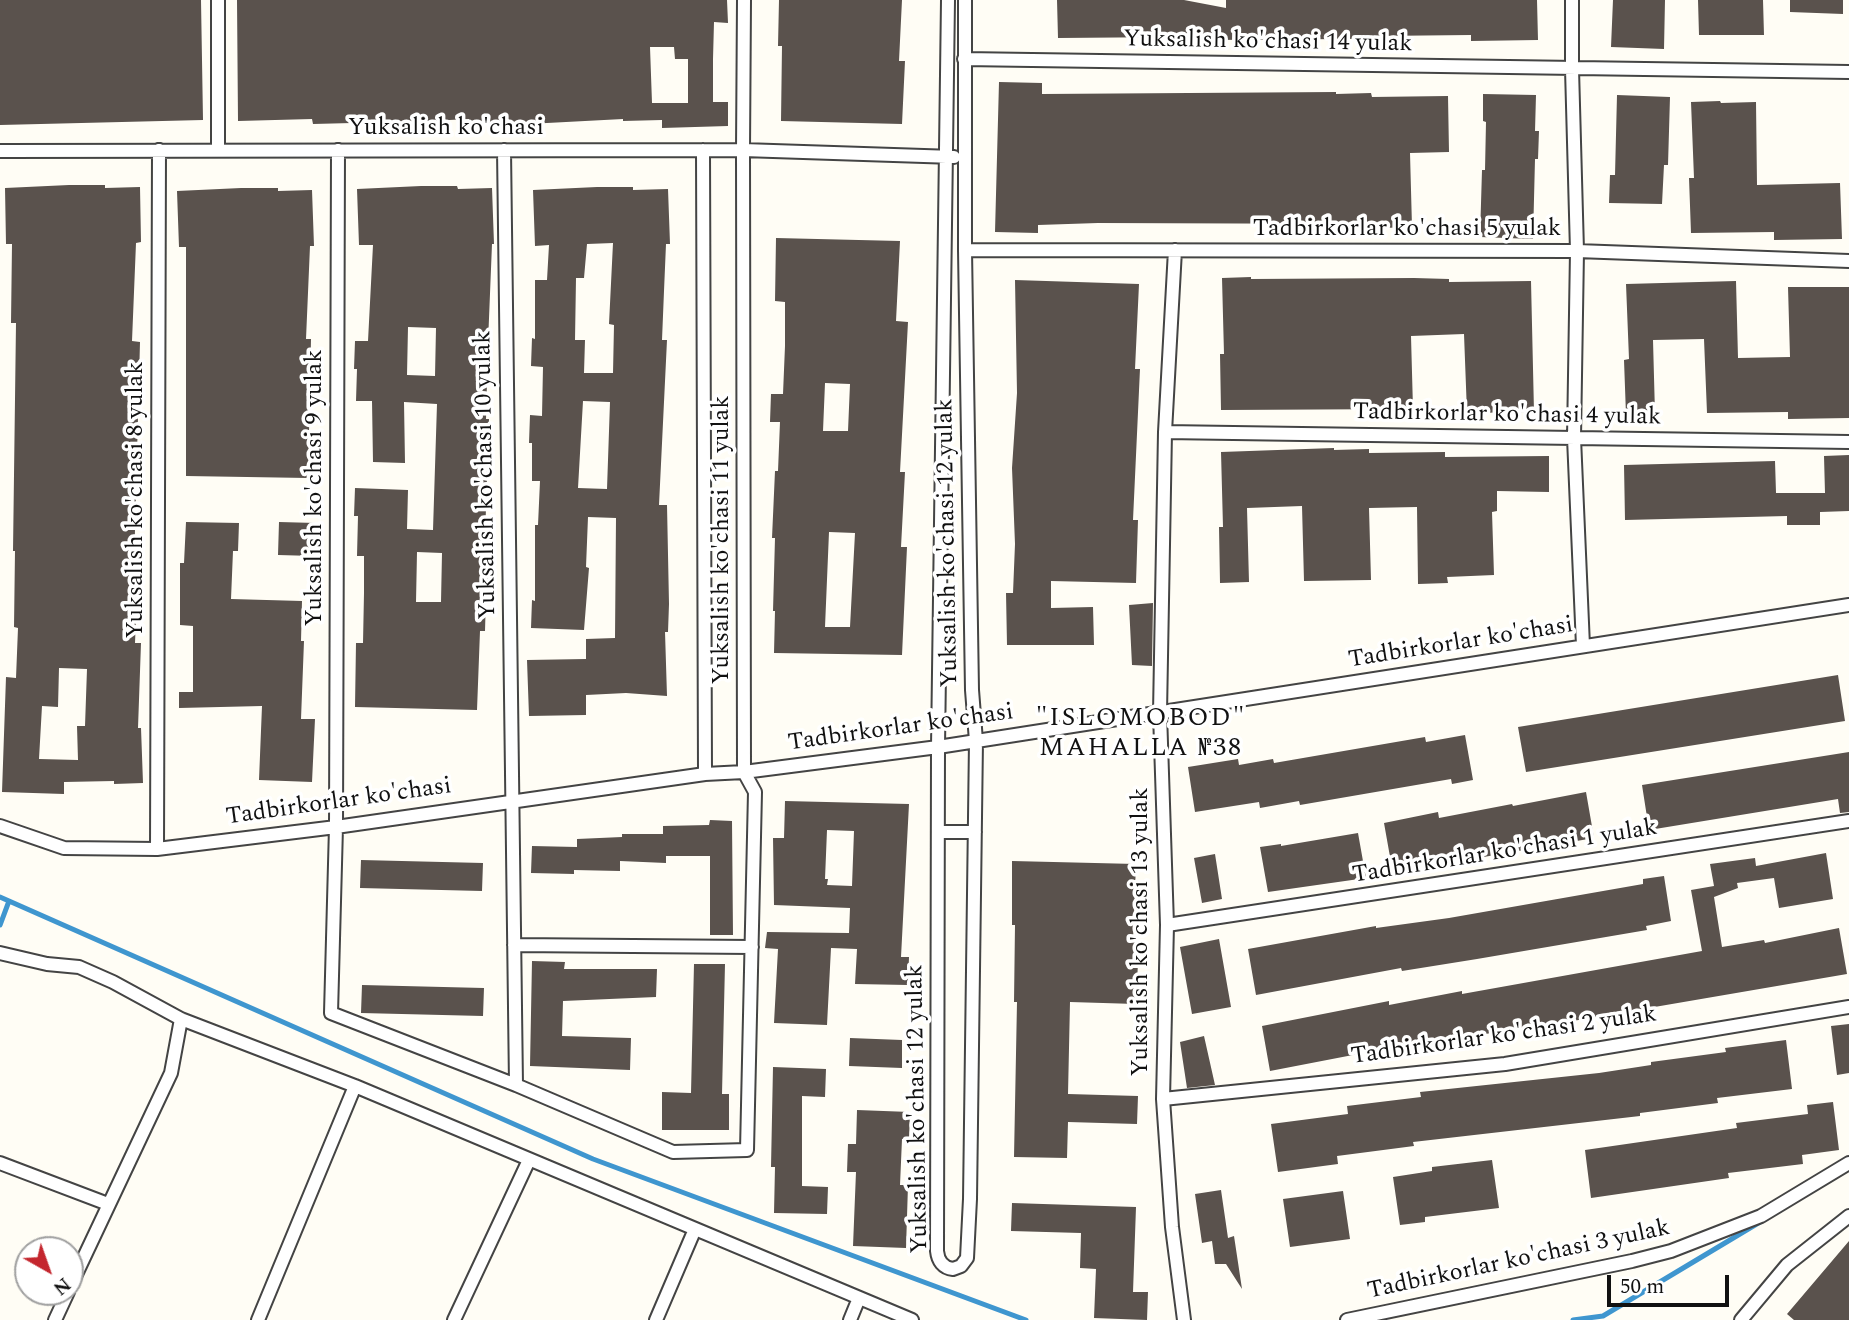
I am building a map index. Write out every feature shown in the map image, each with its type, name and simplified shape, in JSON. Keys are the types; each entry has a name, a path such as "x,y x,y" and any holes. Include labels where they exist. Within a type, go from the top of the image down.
{"street":[{"path":"218,0 218,150"},
{"path":"744,0 743,150 946,158 965,156"},
{"name":"Yuksalish ko'chasi 12 yulak","path":"948,0 938,832 937,1251 944,1266 953,1269 961,1266 967,1258 971,1199 976,741 972,690 965,250 965,0"},
{"path":"1572,0 1577,251 1574,438 1583,646"},
{"name":"Yuksalish ko'chasi 14 yulak","path":"964,59 1849,72"},
{"name":"Yuksalish ko'chasi 8 yulak","path":"157,849 159,150"},
{"name":"Yuksalish ko'chasi 9 yulak","path":"336,827 338,150"},
{"name":"Yuksalish ko'chasi 10 yulak","path":"504,150 511,800"},
{"path":"703,150 705,774"},
{"name":"Yuksalish ko'chasi","path":"0,151 743,150"},
{"name":"Yuksalish ko'chasi 11 yulak","path":"516,1085 673,1152 747,1150 755,792 744,772 743,150"},
{"name":"Tadbirkorlar ko'chasi 5 yulak","path":"965,250 1577,251 1849,261"},
{"name":"Yuksalish ko'chasi 13 yulak","path":"1175,250 1165,432 1160,713 1167,925 1163,1099 1172,1227 1184,1320"},
{"name":"Tadbirkorlar ko'chasi 4 yulak","path":"1165,432 1849,442"},
{"name":"Tadbirkorlar ko'chasi","path":"0,826 64,848 157,849 336,827 705,774 744,772 939,747 1849,605"},
{"path":"336,827 331,1013 516,1085 511,800"},
{"name":"Tadbirkorlar ko'chasi 1 yulak","path":"1167,925 1849,821"},
{"path":"938,832 975,832"},
{"path":"514,946 752,947"},
{"path":"0,953 47,964 79,967 181,1019 355,1086 912,1320"},
{"name":"Tadbirkorlar ko'chasi 2 yulak","path":"1163,1099 1505,1063 1849,1007"},
{"path":"84,1257 171,1073 181,1019"},
{"path":"258,1320 355,1086"},
{"path":"454,1320 529,1160"},
{"path":"0,1163 108,1204"},
{"name":"Tadbirkorlar ko'chasi 3 yulak","path":"1347,1320 1671,1251 1761,1216 1849,1163"},
{"path":"1741,1320 1787,1265 1849,1216"},
{"path":"656,1320 695,1229"},
{"path":"850,1320 859,1298"}],"building":[{"path":"0,0 201,0 203,120 0,125"},
{"path":"237,0 727,0 728,23 714,22 713,102 728,102 728,126 662,128 662,120 623,119 509,125 469,124 469,119 352,125 313,124 312,119 238,121","holes":["650,47 674,47 675,59 688,59 688,103 652,103"]},
{"path":"779,0 902,0 899,61 905,61 902,124 781,121 782,46 778,46"},
{"path":"1057,0 1184,0 1226,8 1226,0 1537,0 1538,40 1471,41 1471,35 1210,40 1176,37 1058,38"},
{"path":"1613,0 1665,0 1664,49 1611,47"},
{"path":"1698,0 1763,0 1764,35 1699,35"},
{"path":"1790,0 1843,0 1843,14 1790,12"},
{"path":"999,82 1042,83 1042,94 1336,92 1371,93 1372,97 1448,96 1449,152 1410,153 1412,227 1383,228 1383,224 1098,223 1038,225 1038,233 995,232"},
{"path":"1483,94 1536,95 1535,131 1539,131 1538,159 1535,159 1533,239 1480,237 1482,170 1485,170 1486,122 1483,121"},
{"path":"1617,95 1670,97 1668,165 1664,165 1662,204 1609,203 1610,175 1615,175"},
{"path":"1691,102 1756,102 1757,185 1840,183 1842,239 1774,240 1774,232 1691,233 1689,178 1694,178"},
{"path":"69,185 140,187 141,242 136,243 132,341 140,342 134,567 138,567 135,643 141,643 138,728 141,728 143,783 64,782 64,794 2,792 6,677 16,678 18,628 14,627 13,551 16,323 11,323 12,244 6,244 5,188","holes":["59,668 87,669 85,726 77,726 78,760 39,759 42,706 58,707"]},
{"path":"421,186 492,188 494,244 488,343 486,419 489,419 484,567 495,567 494,595 486,595 485,631 480,631 477,710 355,707 356,643 363,643 364,556 357,556 358,516 354,516 355,488 408,490 407,529 433,530 437,404 404,402 405,463 373,462 372,401 356,401 357,369 354,369 355,341 368,341 373,245 359,245 357,189","holes":["408,327 436,328 435,376 407,375","417,552 442,553 441,602 416,602"]},
{"path":"597,187 668,189 670,244 666,244 664,291 662,340 667,340 659,505 667,505 667,696 626,693 586,695 586,715 529,716 527,660 586,659 586,639 615,638 616,518 588,517 586,567 589,568 584,630 531,628 532,600 535,601 535,525 538,525 540,481 532,481 530,415 542,416 543,367 531,366 532,338 535,339 535,280 547,280 549,245 535,246 533,190","holes":["613,243 609,324 614,325 613,373 584,373 585,340 575,340 576,278 584,278 587,244","583,401 610,402 607,489 578,488"]},
{"path":"241,188 312,190 314,246 310,246 306,339 311,339 308,478 186,476 186,247 179,247 177,191"},
{"path":"776,238 900,241 896,321 908,322 900,472 905,472 901,547 907,547 902,655 774,653 775,538 772,538 780,422 770,422 771,394 783,394 785,346 785,302 775,301","holes":["825,383 850,384 848,431 823,431","829,532 855,533 850,627 825,627"]},
{"path":"1222,278 1414,278 1449,279 1449,282 1531,281 1534,412 1467,413 1464,334 1411,336 1413,409 1221,410 1220,354 1224,354"},
{"path":"1015,280 1139,284 1135,369 1140,369 1133,520 1138,520 1136,583 1051,581 1051,608 1093,607 1094,645 1007,645 1006,593 1013,593 1015,544 1012,468 1017,393"},
{"path":"1736,281 1738,358 1790,357 1788,287 1849,287 1849,418 1788,419 1788,412 1707,413 1704,339 1653,340 1655,414 1626,415 1624,360 1629,359 1626,284"},
{"path":"1369,449 1369,453 1445,452 1445,457 1549,456 1549,492 1497,491 1497,511 1492,512 1494,575 1447,577 1448,583 1418,584 1417,507 1369,508 1371,580 1304,581 1302,506 1247,508 1249,582 1220,583 1219,527 1223,527 1221,452"},
{"path":"1849,455 1849,511 1820,512 1820,525 1787,525 1787,516 1625,520 1624,465 1775,461 1776,493 1825,493 1824,456"},
{"path":"186,522 239,523 238,551 233,551 231,599 302,601 301,641 304,641 301,719 315,719 312,782 259,780 262,706 179,708 179,692 193,692 193,626 180,625 180,563 184,563"},
{"path":"279,522 316,523 314,556 278,555"},
{"path":"1153,603 1152,666 1132,665 1129,605"},
{"path":"1838,675 1845,721 1526,772 1518,727"},
{"path":"1465,735 1473,780 1452,784 1451,779 1300,805 1299,801 1260,808 1259,802 1195,812 1188,767 1238,759 1239,765 1273,759 1274,763 1425,737 1426,742"},
{"path":"1849,752 1849,812 1840,813 1838,799 1649,830 1642,785"},
{"path":"1586,792 1594,838 1466,860 1465,854 1392,868 1384,823 1438,812 1439,818"},
{"path":"785,801 909,804 901,957 909,957 908,985 855,984 857,949 831,948 827,1025 774,1023 778,949 765,948 767,932 849,933 850,908 774,905 773,838 784,838","holes":["827,830 854,831 852,886 827,885"]},
{"path":"710,820 732,821 733,935 710,935 710,856 666,856 666,863 620,861 620,871 531,873 532,846 577,847 577,839 622,837 622,834 663,834 663,826 709,825"},
{"path":"1358,833 1366,878 1268,892 1260,847"},
{"path":"1826,853 1833,899 1779,908 1774,878 1737,883 1738,888 1714,897 1722,947 1764,940 1765,943 1839,928 1847,974 1491,1035 1415,1047 1415,1043 1270,1071 1262,1026 1389,1001 1389,1005 1462,991 1462,994 1702,951 1691,890 1714,886 1710,864 1755,858 1756,866"},
{"path":"1215,854 1222,899 1202,903 1194,858"},
{"path":"361,860 483,863 482,891 360,888"},
{"path":"1012,861 1136,864 1133,941 1139,941 1136,1004 1070,1002 1068,1094 1138,1096 1137,1124 1068,1122 1067,1158 1014,1157 1017,1002 1014,1002"},
{"path":"1664,876 1671,921 1646,926 1647,930 1402,971 1401,968 1256,995 1248,949 1643,884 1643,879"},
{"path":"1219,939 1231,1007 1192,1014 1180,947"},
{"path":"532,961 565,962 564,969 657,969 656,997 563,1001 562,1036 631,1038 630,1070 530,1066"},
{"path":"694,964 725,964 722,1094 729,1094 729,1130 662,1130 662,1092 691,1093"},
{"path":"362,985 484,988 483,1016 361,1013"},
{"path":"1849,1024 1849,1073 1837,1075 1831,1026"},
{"path":"1204,1036 1215,1085 1187,1088 1180,1042"},
{"path":"850,1038 902,1040 902,1068 849,1066"},
{"path":"1786,1040 1792,1089 1717,1098 1718,1103 1640,1113 1640,1116 1413,1142 1414,1146 1337,1156 1338,1164 1278,1172 1271,1124 1348,1114 1347,1106 1421,1097 1420,1092 1599,1073 1651,1065 1651,1062 1726,1052 1725,1048"},
{"path":"773,1067 826,1069 825,1097 802,1096 802,1186 828,1187 827,1214 774,1213 775,1167 771,1167"},
{"path":"1833,1102 1839,1150 1802,1155 1803,1164 1728,1173 1729,1178 1591,1198 1585,1150 1737,1128 1736,1123 1808,1114 1807,1105"},
{"path":"857,1110 910,1112 909,1139 902,1139 900,1185 908,1185 906,1248 853,1246 856,1172 847,1172 848,1144 856,1144"},
{"path":"1492,1160 1499,1208 1425,1217 1425,1222 1400,1225 1393,1177 1432,1171 1432,1167"},
{"path":"1221,1190 1228,1238 1234,1236 1242,1289 1226,1264 1215,1264 1212,1241 1202,1243 1195,1194"},
{"path":"1343,1191 1350,1239 1290,1247 1283,1199"},
{"path":"1012,1203 1136,1207 1133,1292 1148,1292 1147,1320 1094,1318 1096,1269 1080,1268 1081,1233 1011,1231"},
{"path":"1849,1241 1849,1320 1794,1320 1787,1314"}],"waterway":[{"path":"0,897 593,1159 1026,1320"},
{"path":"0,925 9,901"},
{"path":"1573,1320 1603,1316 1760,1222"}],"district":[{"name":"\"ISLOMOBOD\" MAHALLA №38","path":"1141,735"}]}
